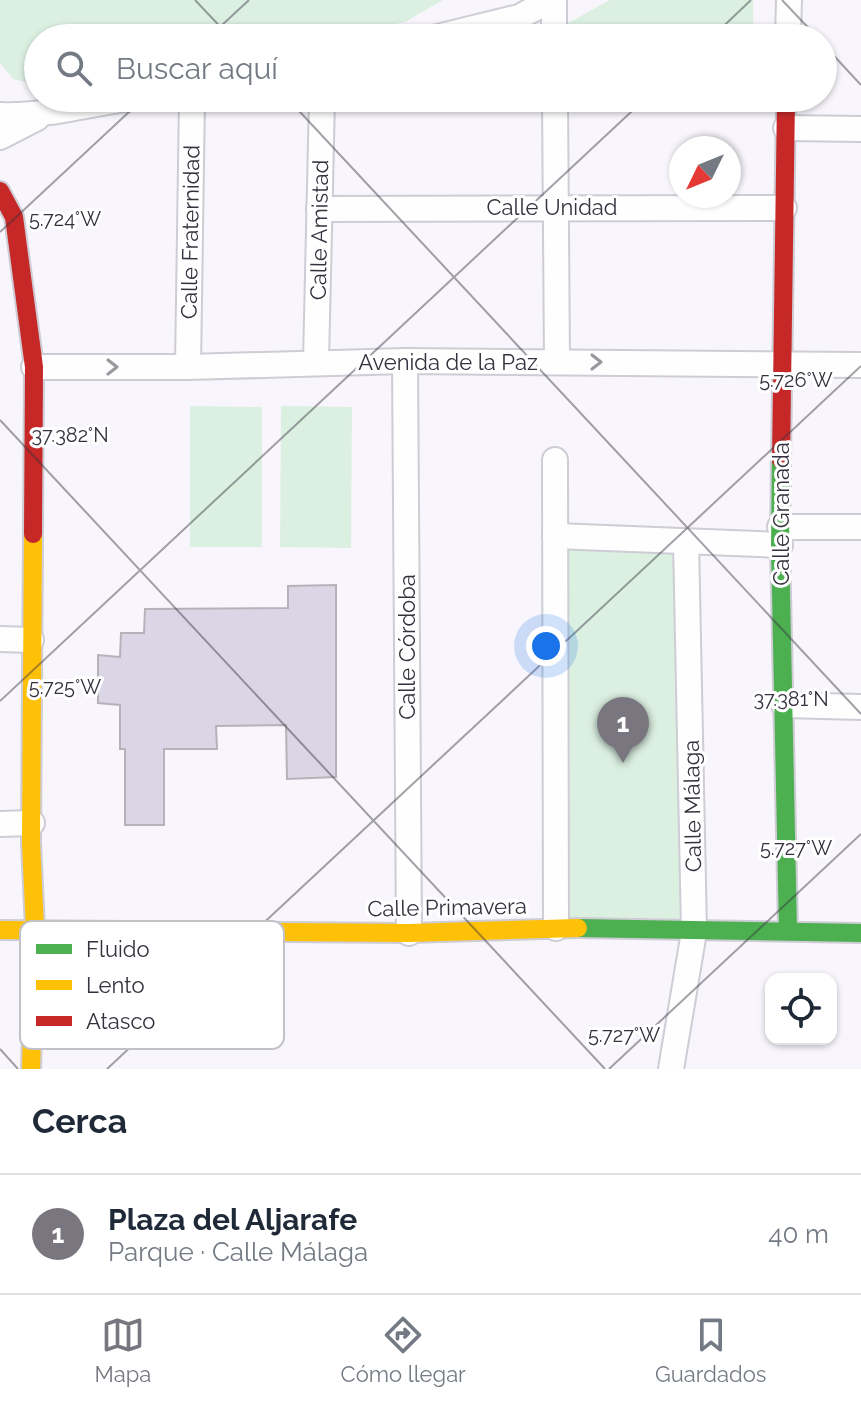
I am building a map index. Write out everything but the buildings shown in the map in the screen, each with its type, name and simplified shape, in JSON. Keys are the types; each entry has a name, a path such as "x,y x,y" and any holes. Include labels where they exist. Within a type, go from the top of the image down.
{"street":[{"path":"490,24 519,17 552,0 553,24"},
{"path":"788,24 789,0"},
{"path":"0,137 52,112"},
{"name":"Calle Fraternidad","path":"188,367 192,112"},
{"name":"Calle Amistad","path":"316,362 322,112"},
{"path":"555,112 557,362"},
{"name":"Calle Granada","path":"786,112 780,536 788,931"},
{"path":"0,115 45,114"},
{"path":"786,128 861,129"},
{"path":"0,191 34,367 31,640 35,921"},
{"name":"Calle Unidad","path":"319,209 784,208"},
{"name":"Avenida de la Paz","path":"34,367 188,367 405,361 861,365"},
{"name":"Calle Córdoba","path":"405,361 409,933"},
{"path":"555,460 556,928"},
{"path":"555,536 686,541 780,536 861,527"},
{"name":"Calle Málaga","path":"671,1069 694,932 686,541"},
{"path":"0,639 31,640"},
{"path":"784,705 861,707"},
{"path":"0,824 32,823"},
{"name":"Calle Primavera","path":"284,932 409,933 556,928 861,933"},
{"name":"Calle Primavera","path":"0,930 20,929"},
{"path":"31,1069 32,1049"}],"green space":[{"path":"0,0 443,0 405,22 396,24 24,24 24,82 13,79 0,63"},
{"path":"610,0 753,0 753,24 566,24"},
{"path":"190,406 262,407 262,547 190,547"},
{"path":"281,406 352,407 351,548 280,547"},
{"path":"555,536 686,541 694,932 556,928"}],"traffic: fast":[{"path":"781,460 788,931"},
{"path":"578,928 861,933"}],"traffic: slow":[{"path":"33,534 31,843 35,921"},
{"path":"284,932 409,933 578,928"},
{"path":"0,930 20,930"},
{"path":"31,1069 32,1049"}],"traffic: jam":[{"path":"781,460 786,112"},
{"path":"0,191 14,217 34,367 33,534"}],"place":[{"name":"Plaza del Aljarafe","path":"623,763"}]}
